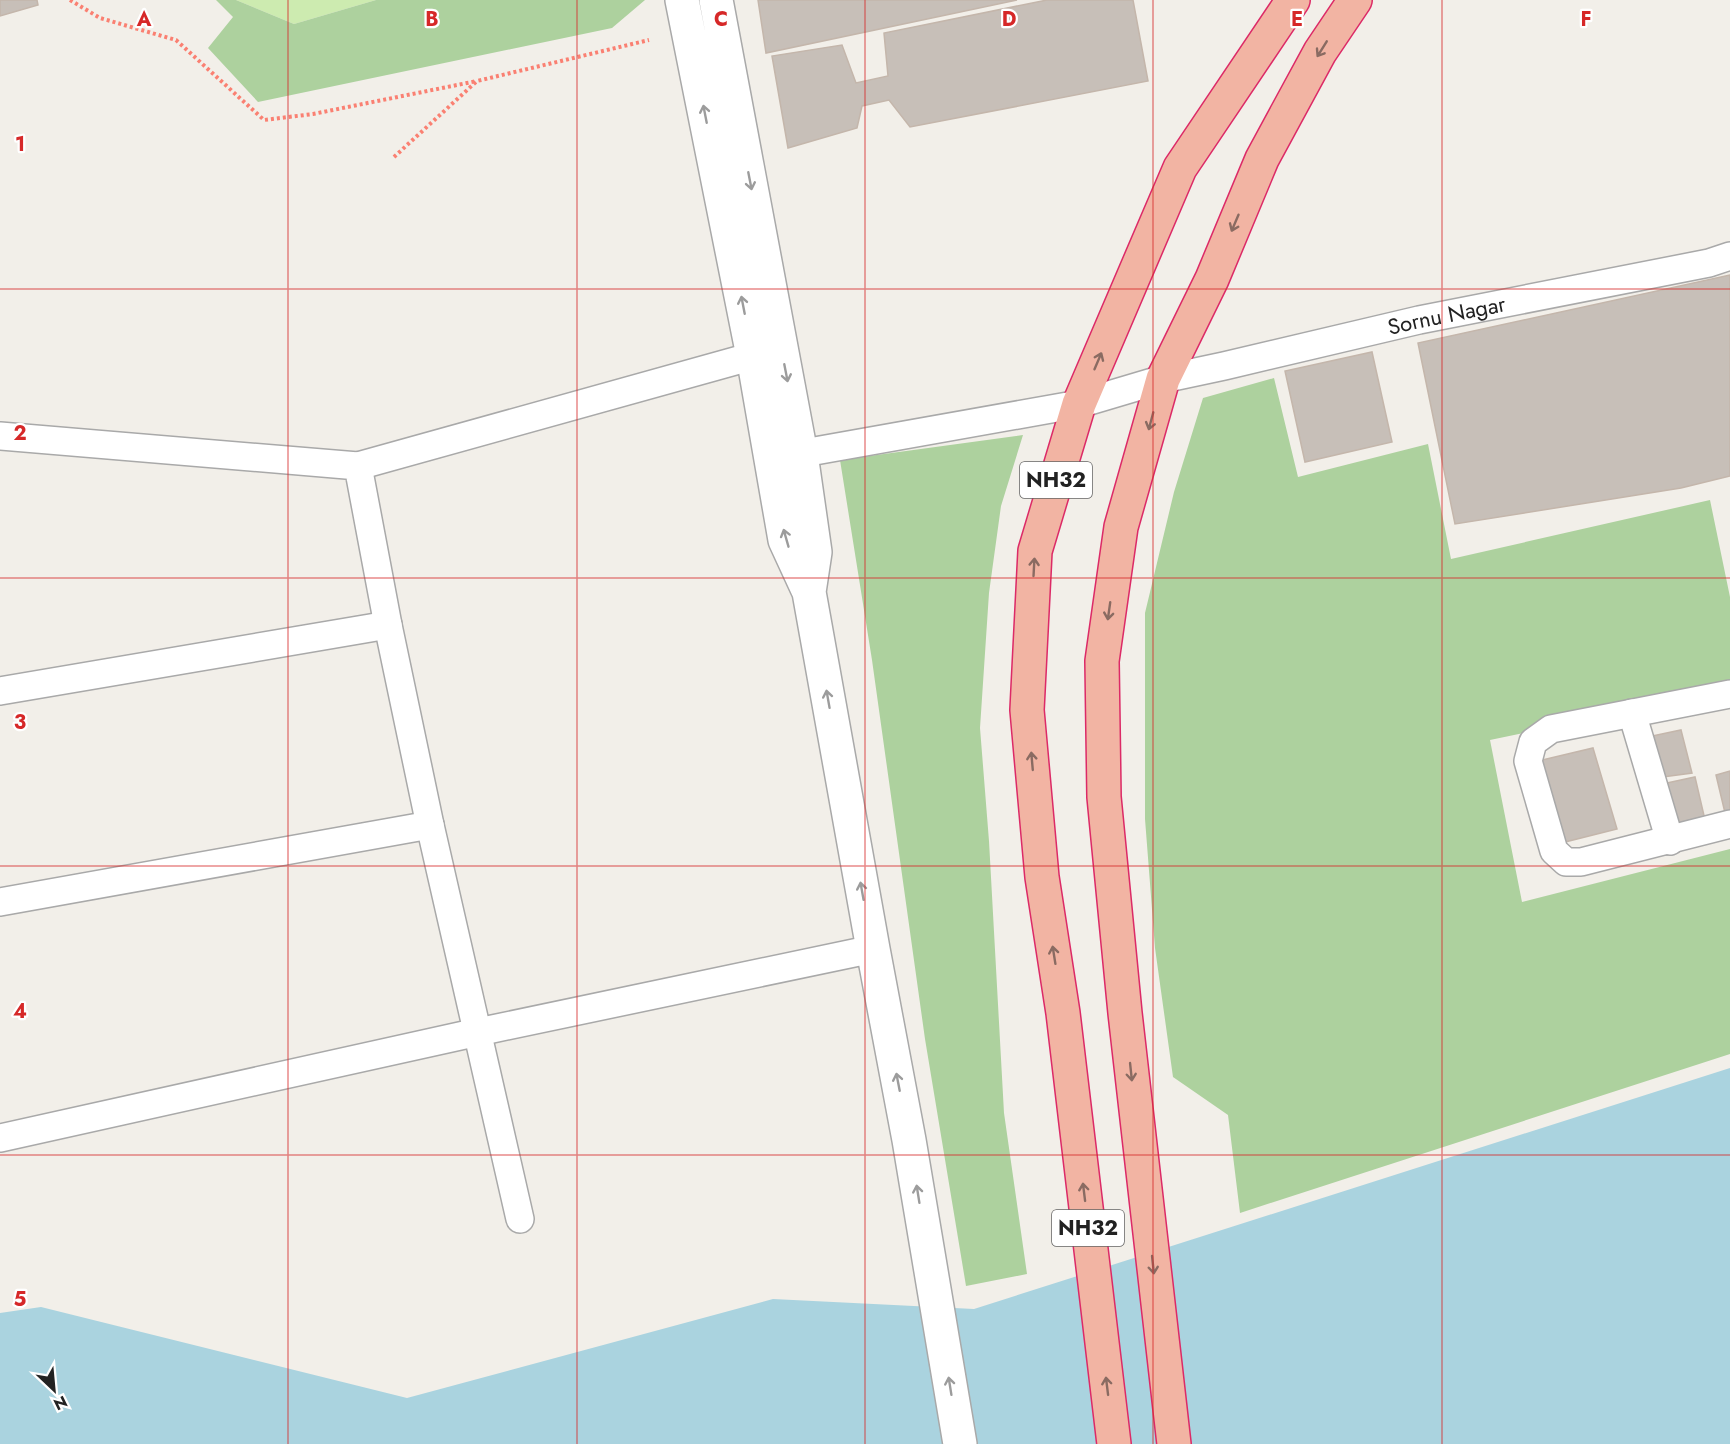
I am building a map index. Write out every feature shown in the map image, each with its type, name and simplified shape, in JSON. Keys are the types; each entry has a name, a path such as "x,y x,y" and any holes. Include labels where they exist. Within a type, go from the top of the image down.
{"highway":[{"name":"NH32","path":"1114,1444 1063,1013 1042,877 1027,710 1035,551 1079,404 1180,168 1293,0"},
{"name":"NH32","path":"1174,1444 1125,1013 1104,797 1102,661 1121,527 1162,379 1212,279 1262,159 1320,52 1355,0"}],"street":[{"path":"682,0 753,356 815,552 809,592 909,1140 960,1444"},
{"path":"716,0 786,457"},
{"name":"Sornu Nagar","path":"786,457 1079,404 1162,379 1419,320 1697,265 1730,256"},
{"path":"0,436 358,466 753,356"},
{"path":"358,466 388,625 430,825 520,1219"},
{"path":"0,691 388,625"},
{"path":"1730,694 1551,729 1533,742 1528,761 1554,851 1566,862 1581,862 1730,824"},
{"path":"1632,713 1670,841"},
{"path":"0,902 430,825"},
{"path":"0,1138 478,1032 873,949"}],"path":[{"path":"70,0 100,18 176,40 264,120 313,114 477,81 649,40"},
{"path":"394,157 477,81"}],"green space":[{"path":"216,0 236,0 294,24 376,0 645,0 612,28 258,102 208,48 233,17"},
{"path":"236,0 376,0 294,24"},
{"path":"1274,378 1298,477 1428,444 1451,559 1710,500 1730,597 1730,690 1490,740 1522,902 1730,849 1730,1054 1240,1213 1228,1115 1173,1077 1155,948 1145,819 1145,613 1174,492 1203,398"},
{"path":"1023,435 1001,506 989,593 980,728 989,841 1004,1113 1027,1274 966,1286 925,1039 872,660 840,460"}],"water":[{"path":"1730,1068 1730,1444 0,1444 0,1313 41,1307 407,1398 773,1299 974,1309"}],"building":[{"path":"0,0 37,0 38,5 0,16"},
{"path":"758,0 1017,0 766,53"},
{"path":"1047,0 1133,0 1148,81 910,127 889,100 862,106 857,128 788,148 772,56 842,45 856,83 888,76 884,33"},
{"path":"1730,275 1730,476 1681,488 1455,524 1418,343"},
{"path":"1372,352 1392,442 1305,462 1285,371"},
{"path":"1681,730 1692,773 1663,777 1652,736"},
{"path":"1593,748 1617,829 1561,843 1542,760"},
{"path":"1730,771 1730,816 1726,817 1716,775"},
{"path":"1695,777 1705,820 1673,826 1662,784"}]}
